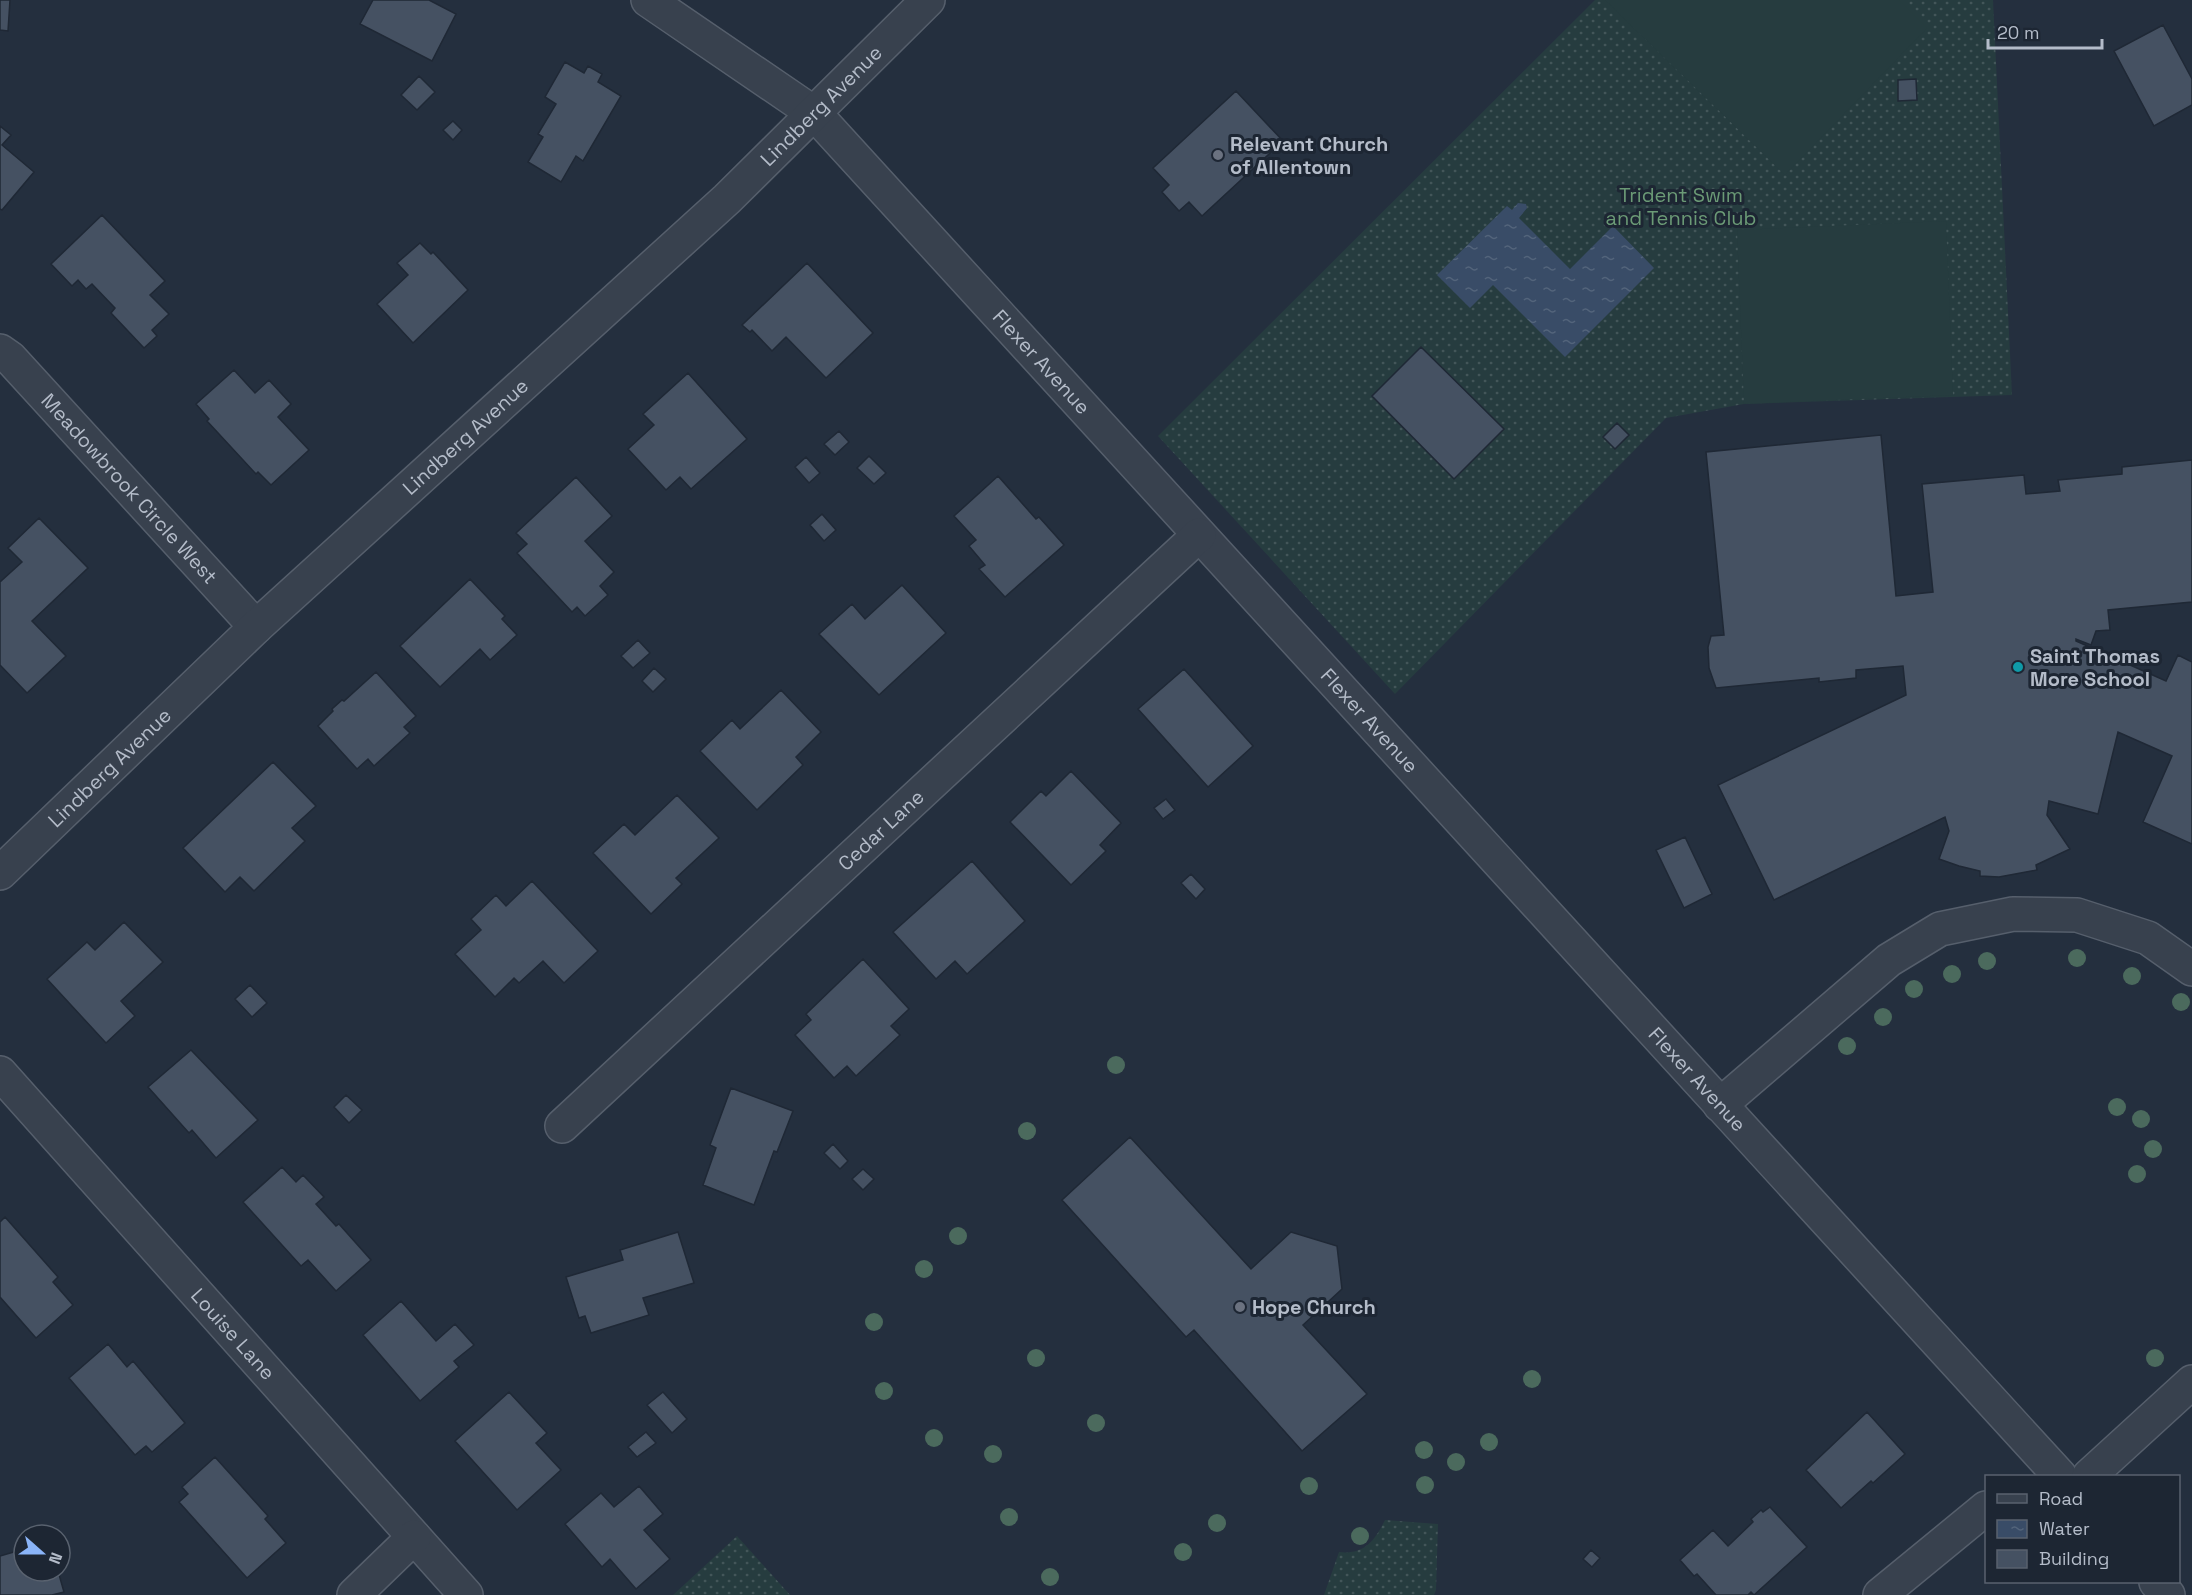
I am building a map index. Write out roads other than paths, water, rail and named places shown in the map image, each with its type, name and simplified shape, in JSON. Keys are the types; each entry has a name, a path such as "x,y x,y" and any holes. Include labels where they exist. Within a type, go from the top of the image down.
{"street":[{"name":"Flexer Avenue","path":"648,0 815,114 1720,1105 2043,1471"},
{"name":"Lindberg Avenue","path":"0,873 256,627 727,199 928,0"},
{"name":"Meadowbrook Circle West","path":"0,351 10,358 256,627"},
{"name":"Cedar Lane","path":"562,1126 1199,535"},
{"path":"1720,1105 1889,960 1940,929 2013,914 2077,915 2148,938 2192,969"},
{"name":"Louise Lane","path":"0,1073 466,1595"},
{"path":"2090,1475 2192,1382"},
{"path":"1880,1595 1985,1509"},
{"path":"354,1595 414,1537"},
{"path":"2158,1583 2168,1595"}],"water":[{"path":"1518,203 1526,204 1527,208 1519,218 1570,269 1613,226 1654,268 1565,357 1493,285 1470,308 1437,275 1507,206 1512,210"}],"place":[{"name":"Relevant Church of Allentown","path":"1218,155"},
{"name":"Saint Thomas More School","path":"2018,667"},
{"name":"Hope Church","path":"1240,1307"}],"park label":[{"name":"Trident Swim and Tennis Club","path":"1681,206"}]}
